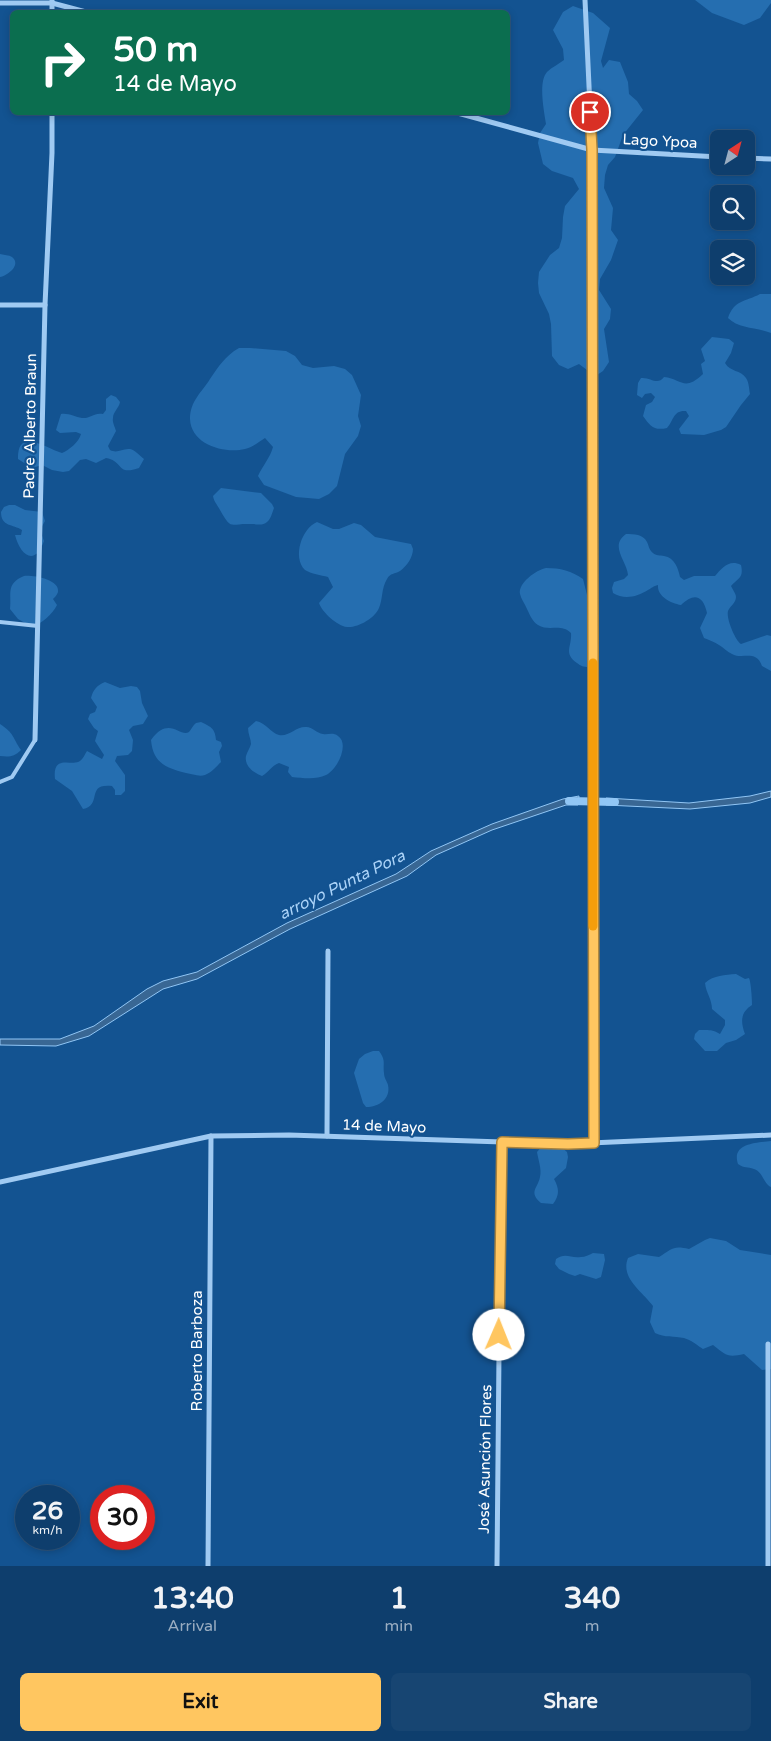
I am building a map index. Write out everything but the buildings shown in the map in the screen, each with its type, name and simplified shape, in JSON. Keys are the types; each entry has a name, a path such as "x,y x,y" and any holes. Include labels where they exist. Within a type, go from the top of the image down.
{"street":[{"path":"585,0 592,150 594,1143"},
{"path":"0,3 52,2 79,10"},
{"name":"Padre Alberto Braun","path":"35,740 45,305 52,115"},
{"name":"Lago Ypoa","path":"465,115 592,150 710,157"},
{"path":"755,158 771,159"},
{"path":"0,305 45,305"},
{"path":"327,1136 328,951"},
{"name":"14 de Mayo","path":"0,1182 212,1136 289,1135 568,1144 771,1134"},
{"name":"Roberto Barboza","path":"208,1566 212,1136"},
{"name":"José Asunción Flores","path":"496,1566 502,1142"},
{"path":"768,1344 768,1566"}],"lane":[{"path":"0,622 38,626"},
{"path":"0,782 12,777 35,740"}],"shaded area":[{"path":"695,0 771,0 771,3 760,18 744,25 712,13"},
{"path":"573,6 593,13 610,28 601,61 603,68 609,60 620,62 628,82 629,94 643,110 623,135 615,157 608,165 605,175 604,188 613,208 611,230 618,240 611,260 600,279 599,290 611,309 610,319 604,329 609,362 603,371 594,377 579,364 568,369 559,365 552,356 551,324 549,314 539,293 538,283 539,272 550,255 559,248 562,238 565,206 579,189 573,178 552,171 543,164 538,143 540,133 546,124 542,97 544,77 549,70 564,60 563,49 553,30 563,12"},
{"path":"0,254 12,257 15,263 10,272 0,277"},
{"path":"760,294 771,294 771,333 742,326 728,318 733,308 741,302"},
{"path":"712,337 729,339 734,343 725,363 730,368 744,375 750,394 726,427 721,430 704,435 681,434 679,429 689,416 686,411 676,414 667,428 659,429 653,427 643,416 646,405 652,402 655,397 651,393 645,394 642,398 637,395 638,383 641,378 659,381 664,377 683,383 697,379 703,374 701,364 705,361 701,349"},
{"path":"239,348 286,351 295,356 302,365 313,368 334,366 345,369 352,375 361,395 358,416 361,426 358,436 345,454 337,486 329,494 319,499 296,497 264,485 258,476 273,447 265,438 247,448 228,450 210,446 196,435 190,419 194,402 223,362"},
{"path":"111,395 120,402 113,416 116,431 108,446 113,451 130,449 136,452 144,459 139,468 132,470 123,469 116,462 106,458 96,463 86,459 80,460 69,471 63,472 52,470 42,465 32,468 18,459 19,449 22,444 28,442 41,444 62,453 68,450 76,443 81,434 76,432 60,433 56,430 61,414 85,418 103,414 106,410 106,399"},
{"path":"221,488 261,493 274,508 270,519 261,524 235,525 229,523 213,498"},
{"path":"15,505 25,510 42,512 45,521 40,530 44,541 36,554 32,556 24,553 17,542 15,535 21,535 22,530 5,523 3,520 1,512 4,507"},
{"path":"317,522 333,529 339,529 354,523 361,525 375,537 411,544 413,552 409,561 400,571 388,577 377,612 361,624 351,627 343,626 327,614 319,603 333,587 328,577 307,571 301,564 299,558 300,543 307,530"},
{"path":"626,534 641,536 654,554 671,559 677,567 680,577 684,580 694,576 715,576 723,567 729,564 737,563 741,565 741,575 731,586 736,597 728,611 730,623 736,638 741,644 767,635 771,636 771,671 762,666 753,656 736,656 716,643 704,638 700,628 707,613 703,602 697,597 685,601 681,605 677,604 662,596 658,585 630,597 613,593 614,582 624,579 628,575 619,549 621,539"},
{"path":"546,568 566,570 583,579 587,595 595,603 597,613 594,625 597,636 596,659 589,667 580,665 570,656 571,633 559,628 546,628 538,625 531,618 521,598 520,590 525,581 537,571"},
{"path":"24,576 33,576 50,581 55,584 58,592 53,599 57,605 55,609 46,618 32,627 18,619 10,609 12,586 14,582"},
{"path":"105,682 120,688 137,687 148,716 143,724 133,726 129,730 133,740 132,751 128,755 117,756 115,761 125,775 125,791 121,795 115,795 115,790 112,786 99,788 89,807 83,809 72,791 55,779 55,771 60,763 80,761 87,751 102,759 104,755 95,741 98,731 88,719 97,707 91,698 93,693 98,686"},
{"path":"256,721 279,735 286,735 302,727 307,727 321,733 336,735 343,745 341,757 330,772 318,778 292,777 288,772 289,767 279,763 262,776 250,769 246,760 246,754 251,744 248,728"},
{"path":"201,722 212,729 216,740 221,742 222,746 219,752 221,762 210,772 200,776 172,769 162,763 154,754 151,740 157,733 169,728 186,733 196,723"},
{"path":"0,724 11,733 21,750 14,755 0,756"},
{"path":"771,791 771,797 750,803 690,809 606,805 606,798 689,803 750,796"},
{"path":"579,796 578,805 566,805 492,830 436,855 407,876 290,929 197,979 163,989 89,1036 56,1046 0,1045 0,1039 60,1039 94,1026 147,989 163,981 197,972 287,923 396,874 431,851 492,824 563,799"},
{"path":"736,974 745,979 749,978 750,983 752,1005 742,1017 745,1034 736,1040 726,1043 717,1051 705,1051 694,1039 695,1034 699,1030 705,1030 720,1034 725,1025 725,1020 712,1009 705,983 716,977"},
{"path":"373,1051 379,1051 383,1057 388,1094 379,1104 366,1107 354,1073 359,1059"},
{"path":"771,1141 771,1187 757,1170 738,1164 737,1157 738,1152 747,1145"},
{"path":"544,1144 559,1145 567,1152 568,1157 566,1168 554,1179 558,1192 553,1204 541,1203 534,1193 540,1174 537,1152"},
{"path":"710,1238 726,1241 740,1250 771,1255 771,1369 762,1370 744,1354 730,1356 713,1345 703,1349 684,1338 655,1333 650,1322 653,1306 629,1278 626,1265 628,1258 638,1254 659,1257 673,1248 689,1249"},
{"path":"593,1253 604,1254 605,1260 601,1277 596,1279 580,1274 575,1276 569,1274 559,1269 555,1264 556,1259 563,1256 582,1257"}],"waterway":[{"name":"arroyo Punta Pora","path":"569,801 615,802"}],"slow traffic":[{"path":"593,663 593,926"}],"route":[{"path":"499,1335 502,1142 594,1143 592,150 590,112"}]}
